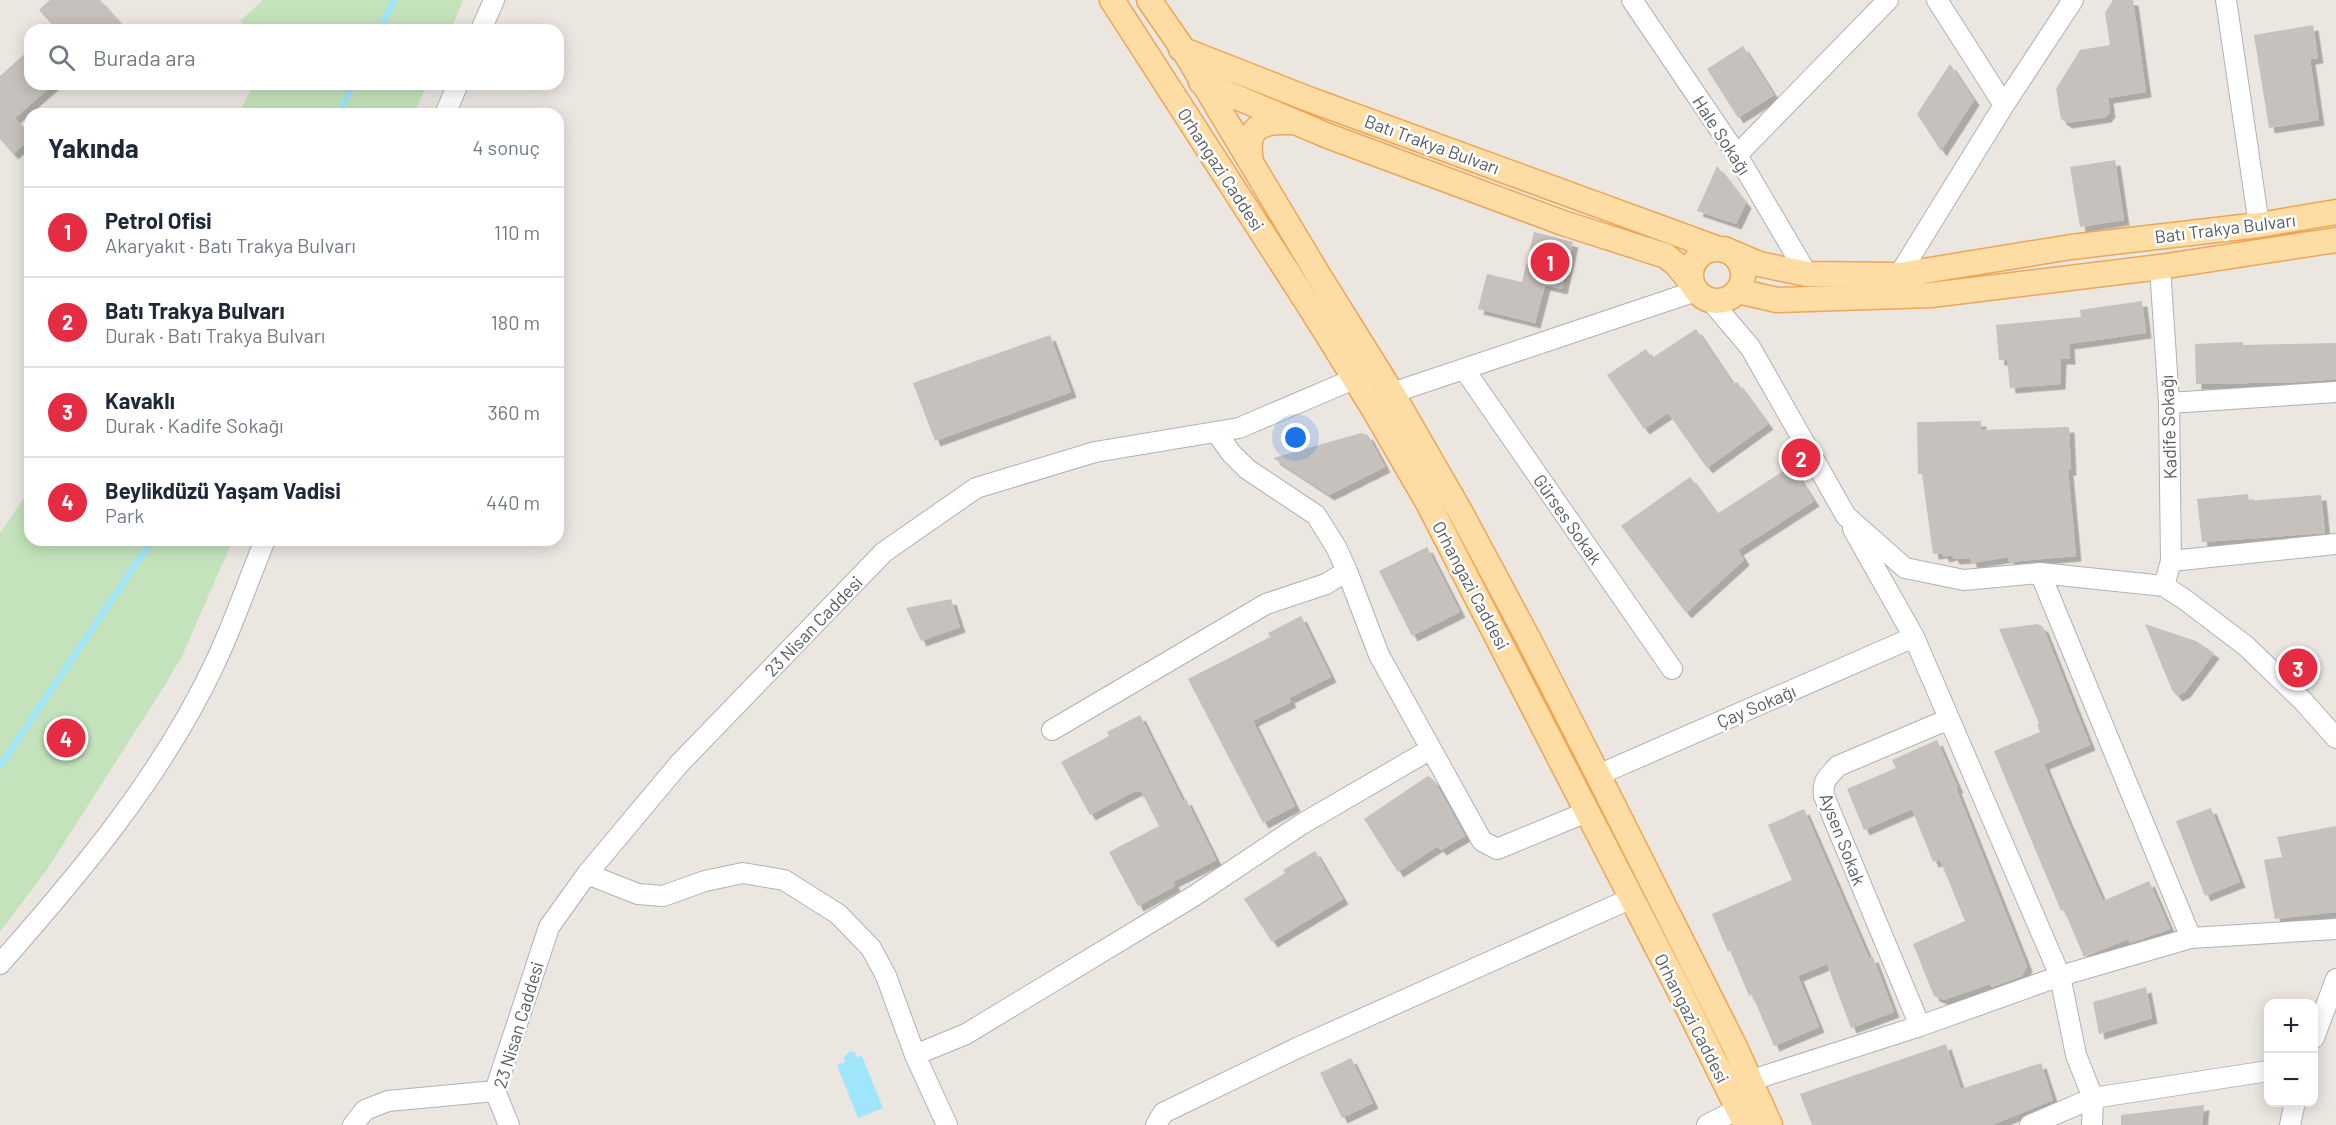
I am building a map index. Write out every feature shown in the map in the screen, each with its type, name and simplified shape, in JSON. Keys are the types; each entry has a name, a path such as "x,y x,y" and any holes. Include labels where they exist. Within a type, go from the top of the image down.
{"main road":[{"path":"1112,0 1156,68 1165,56 1184,49"},
{"path":"1149,0 1204,82"},
{"name":"Batı Trakya Bulvarı","path":"1184,49 1311,100 1759,264 1807,274 1899,275 2071,247 2259,225 2336,212"},
{"name":"Batı Trakya Bulvarı","path":"1156,68 1204,82 1295,122 1552,219 1666,256 1713,292 1777,300 1931,295 2160,267 2336,240"},
{"name":"Orhangazi Caddesi","path":"1156,68 1354,379 1428,503 1742,1117"},
{"name":"Orhangazi Caddesi","path":"1204,82 1319,276 1392,393 1495,576 1730,1037 1770,1125"},
{"path":"1251,161 1248,147 1253,130 1263,123 1295,122"},
{"path":"1720,248 1738,259 1742,266 1742,283 1713,292 1690,276 1694,260 1707,250 1720,248"}],"street":[{"path":"484,24 494,0"},
{"name":"Hale Sokağı","path":"1632,0 1737,154 1807,274"},
{"path":"1737,154 1888,0"},
{"path":"1938,0 2004,105"},
{"path":"1899,275 2004,105 2073,0"},
{"path":"2226,0 2259,225"},
{"path":"448,108 455,90"},
{"name":"Kadife Sokağı","path":"2160,267 2169,404 2171,561 2164,586"},
{"path":"1392,393 1713,292 1750,347 1914,638 2060,976 2076,1055 2093,1098 2092,1125"},
{"name":"Gürses Sokak","path":"1464,369 1672,669"},
{"name":"23 Nisan Caddesi","path":"502,1108 549,927 586,874 679,764 884,552 976,488 1095,452 1239,428 1354,379"},
{"path":"2169,404 2336,392"},
{"path":"1216,432 1231,453 1247,469 1316,515 1336,547 1347,571 1379,655 1482,842 1497,849 1587,812"},
{"path":"1846,516 1905,568 1964,579 2040,573 2164,586 2246,646 2303,701 2336,738"},
{"path":"2171,561 2336,544"},
{"path":"0,964 98,849 142,790 188,715 215,663 263,546"},
{"path":"1052,730 1266,604 1326,584 1347,571"},
{"path":"2040,573 2192,938"},
{"name":"Çay Sokağı","path":"1598,775 1914,638"},
{"name":"Aysen Sokak","path":"1920,1026 1824,796 1822,786 1838,766 1949,720"},
{"path":"915,1054 966,1034 1194,896 1302,824 1431,749"},
{"path":"586,874 638,894 663,896 705,881 743,873 784,880 838,914 871,948 886,976 915,1054 946,1125"},
{"path":"1156,1125 1163,1113 1298,1048 1632,898"},
{"path":"1749,1081 1920,1026 2060,976 2192,938 2336,929"},
{"path":"2318,1027 2332,998 2336,979"},
{"path":"2030,1125 2093,1098 2264,1072"},
{"path":"353,1125 365,1110 388,1101 502,1108 517,1125"},
{"path":"2290,1125 2294,1107"},
{"path":"1707,1125 1742,1117"}],"green space":[{"path":"263,0 463,0 453,24 243,24 240,21"},
{"path":"251,90 424,90 417,108 241,108"},
{"path":"24,498 24,546 230,546 182,656 165,685 48,868 0,932 0,533"}],"water":[{"path":"849,1052 854,1052 857,1057 862,1056 883,1108 858,1118 837,1065 845,1062 844,1057"}],"building":[{"path":"50,0 100,0 122,24 52,24 39,10"},
{"path":"2113,0 2133,0 2146,92 2108,98 2110,112 2106,117 2067,123 2061,119 2056,89 2080,50 2110,45 2105,13"},
{"path":"2313,25 2318,58 2310,59 2319,120 2269,128 2254,35"},
{"path":"1743,46 1774,95 1738,118 1707,69"},
{"path":"24,54 24,90 47,90 15,118 24,128 24,144 13,154 0,139 0,76"},
{"path":"1950,64 1974,100 1941,151 1917,114"},
{"path":"2115,160 2124,220 2080,227 2070,167"},
{"path":"1717,166 1746,203 1736,224 1697,211"},
{"path":"1534,232 1573,242 1562,289 1545,285 1535,323 1478,309 1487,274 1522,282"},
{"path":"2142,301 2146,333 2069,344 2070,359 2061,359 2060,384 2010,388 2007,360 1999,360 1996,325 2081,317 2080,310"},
{"path":"1696,329 1733,384 1737,382 1768,424 1707,468 1668,413 1644,429 1607,375 1646,349 1652,358"},
{"path":"1050,335 1071,392 935,441 913,383"},
{"path":"2243,342 2243,345 2336,343 2336,379 2196,384 2195,344"},
{"path":"1981,421 1981,430 2069,427 2071,470 2068,470 2076,556 2009,562 2008,557 1972,563 1970,558 1954,559 1952,555 1944,557 1942,553 1933,554 1922,474 1918,474 1917,422"},
{"path":"1361,433 1368,435 1385,467 1329,495 1273,458"},
{"path":"1791,466 1814,501 1738,550 1744,560 1686,613 1621,526 1690,477 1717,514"},
{"path":"2248,494 2249,501 2321,495 2325,533 2202,542 2197,499"},
{"path":"1427,547 1460,612 1412,636 1379,571"},
{"path":"951,599 960,627 921,641 906,608"},
{"path":"1301,616 1331,677 1289,698 1291,702 1253,721 1295,806 1263,823 1188,679 1270,637 1268,633"},
{"path":"2038,624 2043,627 2090,745 2044,764 2067,819 2103,901 2149,881 2170,929 2130,943 2128,939 2084,957 2064,910 2061,911 1994,751 2040,732 2037,724 2039,723 1999,629"},
{"path":"2145,624 2196,641 2214,653 2185,692 2177,696 2172,690"},
{"path":"1140,715 1183,801 1186,799 1216,860 1173,882 1175,886 1138,906 1109,852 1159,826 1141,791 1137,790 1090,815 1061,762 1109,736 1107,732"},
{"path":"1937,740 2027,966 2022,976 1944,1000 1934,996 1913,944 1965,921 1940,860 1933,862 1912,809 1864,830 1847,789 1896,768 1892,760"},
{"path":"1428,776 1434,780 1465,836 1441,850 1438,846 1398,872 1364,819"},
{"path":"2211,808 2240,882 2205,896 2176,821"},
{"path":"1804,809 1869,958 1873,957 1894,1012 1851,1028 1827,964 1798,976 1819,1027 1774,1046 1752,994 1749,996 1712,914 1792,880 1768,825"},
{"path":"2336,826 2336,912 2275,919 2264,860 2282,857 2277,837"},
{"path":"1315,851 1343,899 1272,942 1244,899 1285,873 1283,870"},
{"path":"2146,987 2152,1018 2099,1034 2093,1002"},
{"path":"1946,1044 1961,1089 2041,1063 2053,1100 1992,1125 1812,1125 1800,1094"},
{"path":"1351,1058 1373,1103 1342,1118 1320,1073"},
{"path":"2204,1105 2202,1125 2121,1125 2121,1115"}],"waterway":[{"path":"383,24 394,0"},
{"path":"342,108 350,90"},
{"path":"0,766 148,546"}],"place":[{"name":"Petrol Ofisi","path":"1550,262"},
{"name":"Batı Trakya Bulvarı","path":"1801,458"},
{"name":"Kavaklı","path":"2298,668"},
{"name":"Beylikdüzü Yaşam Vadisi","path":"66,738"}]}
